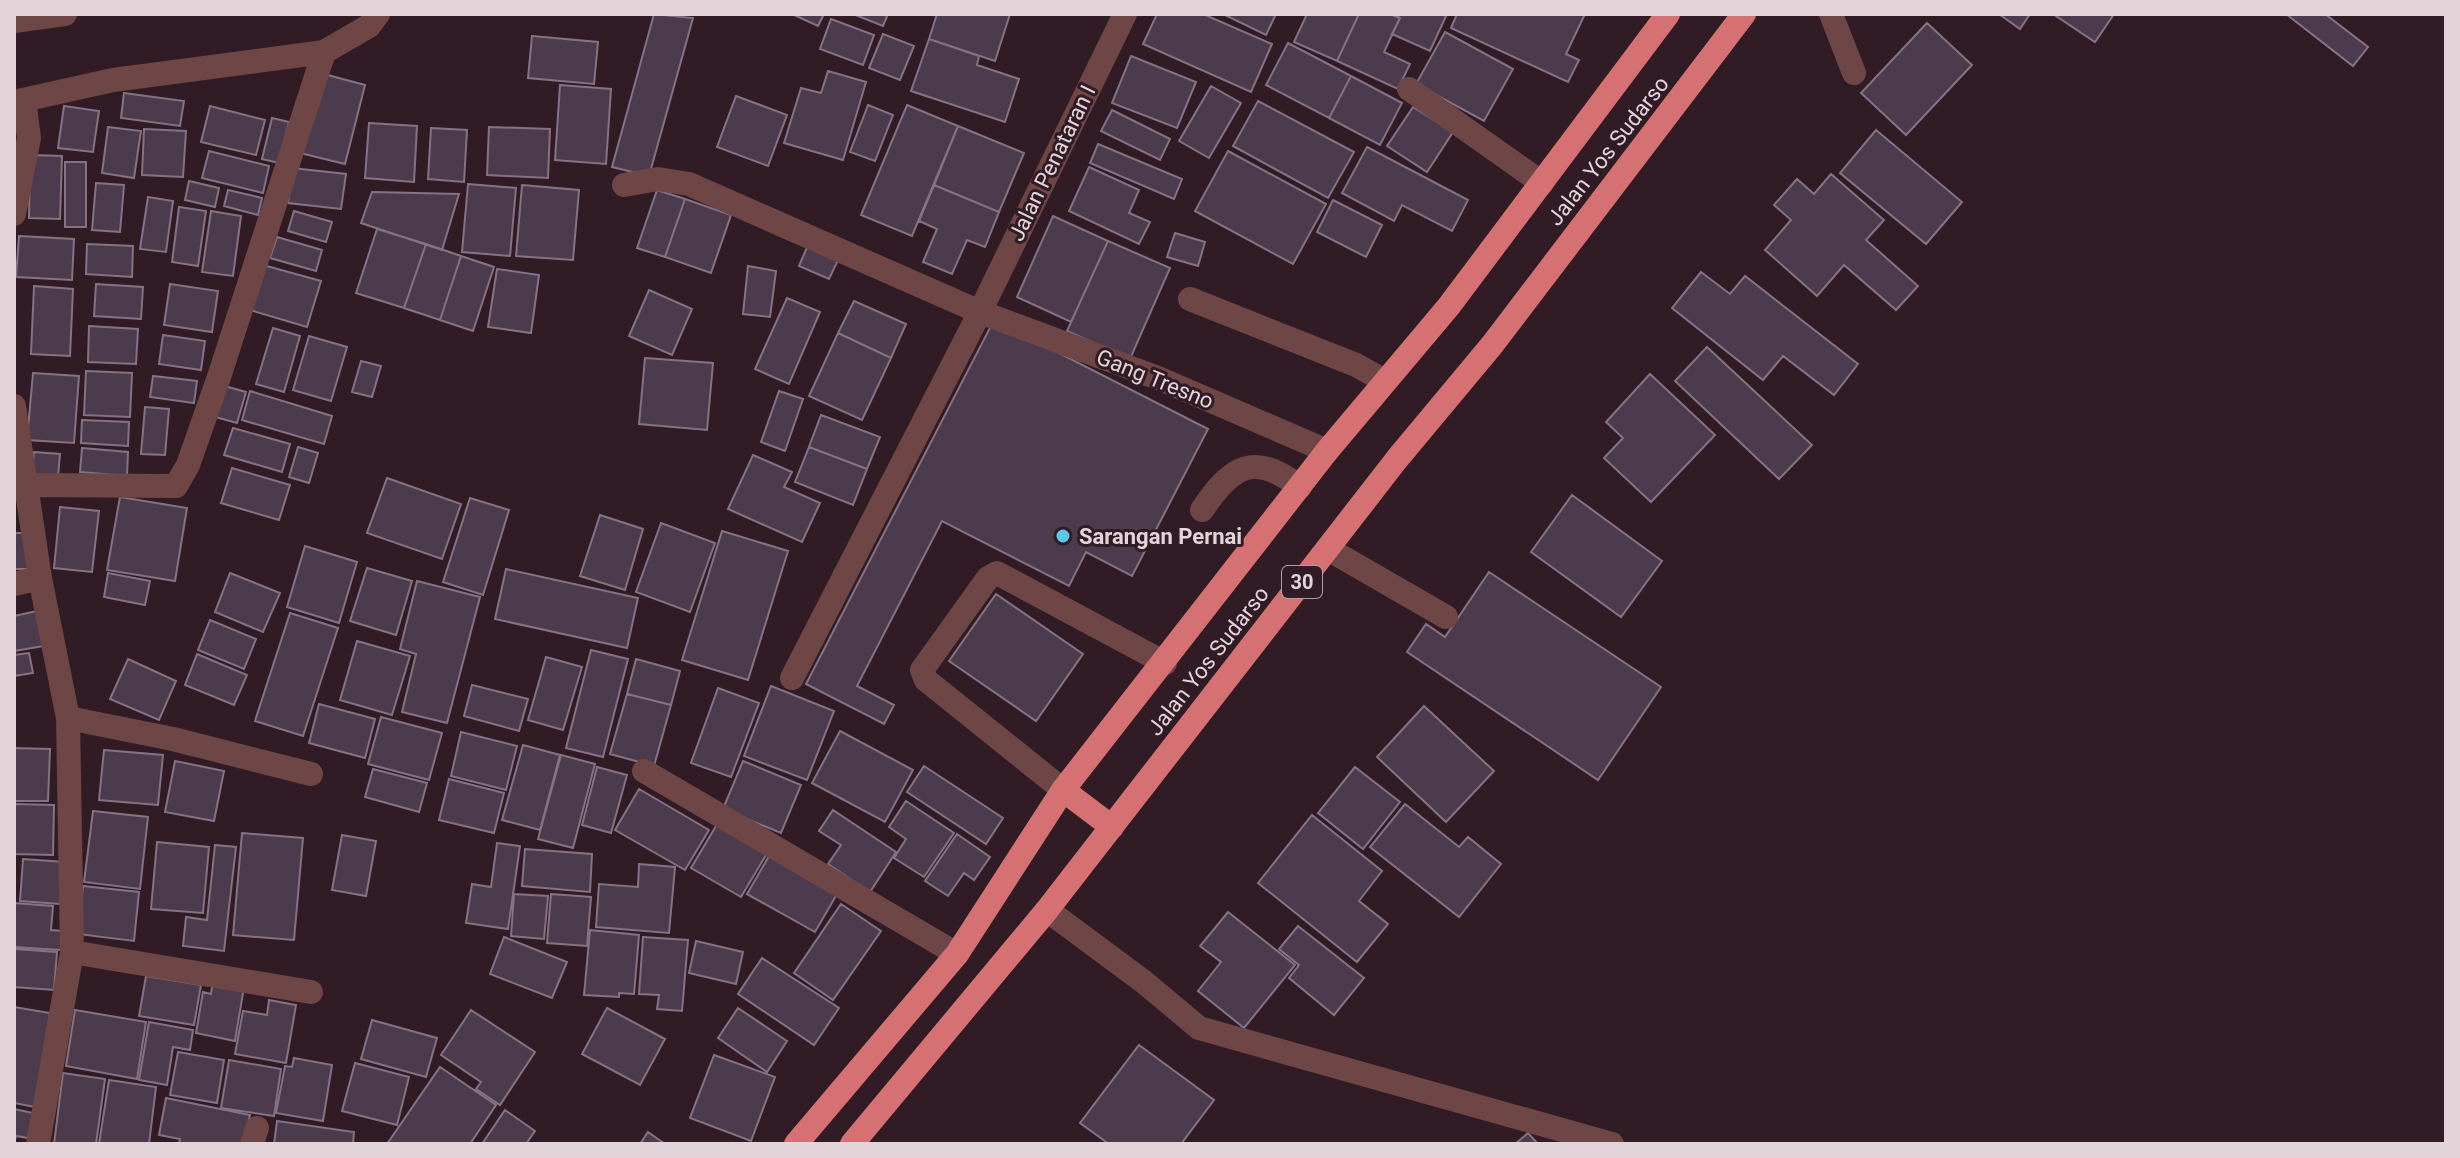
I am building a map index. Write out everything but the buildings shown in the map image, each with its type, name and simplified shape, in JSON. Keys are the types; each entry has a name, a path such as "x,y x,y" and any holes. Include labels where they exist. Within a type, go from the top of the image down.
{"highway":[{"name":"Jalan Yos Sudarso","path":"796,1144 957,954 1063,790 1165,663 1327,451 1449,306 1668,14"},
{"name":"Jalan Yos Sudarso","path":"852,1144 1047,910 1328,549 1492,345 1744,14"},
{"path":"1063,790 1112,827"}],"street":[{"path":"14,21 65,14"},
{"path":"14,214 29,138 19,101 113,80 324,52 369,26 378,14"},
{"name":"Jalan Penataran I","path":"792,678 980,312 1125,14"},
{"path":"1831,14 1854,73"},
{"path":"28,485 176,486 188,465 220,374 324,52"},
{"path":"1409,89 1542,183"},
{"name":"Gang Tresno","path":"624,185 658,179 689,184 980,312 1158,378 1327,451"},
{"path":"1190,299 1356,365 1385,381"},
{"path":"14,406 40,578 68,718 72,952 38,1144"},
{"path":"1202,510 1230,474 1251,465 1280,472 1300,487"},
{"path":"1328,549 1446,617"},
{"path":"1063,790 926,680 922,670 988,578 997,573 1165,663"},
{"path":"14,584 40,578"},
{"path":"68,718 173,739 311,774"},
{"path":"644,771 957,954"},
{"path":"1047,910 1199,1028 1612,1144"},
{"path":"72,952 311,992"}],"place":[{"name":"Sarangan Pernai","path":"1063,536"}]}
